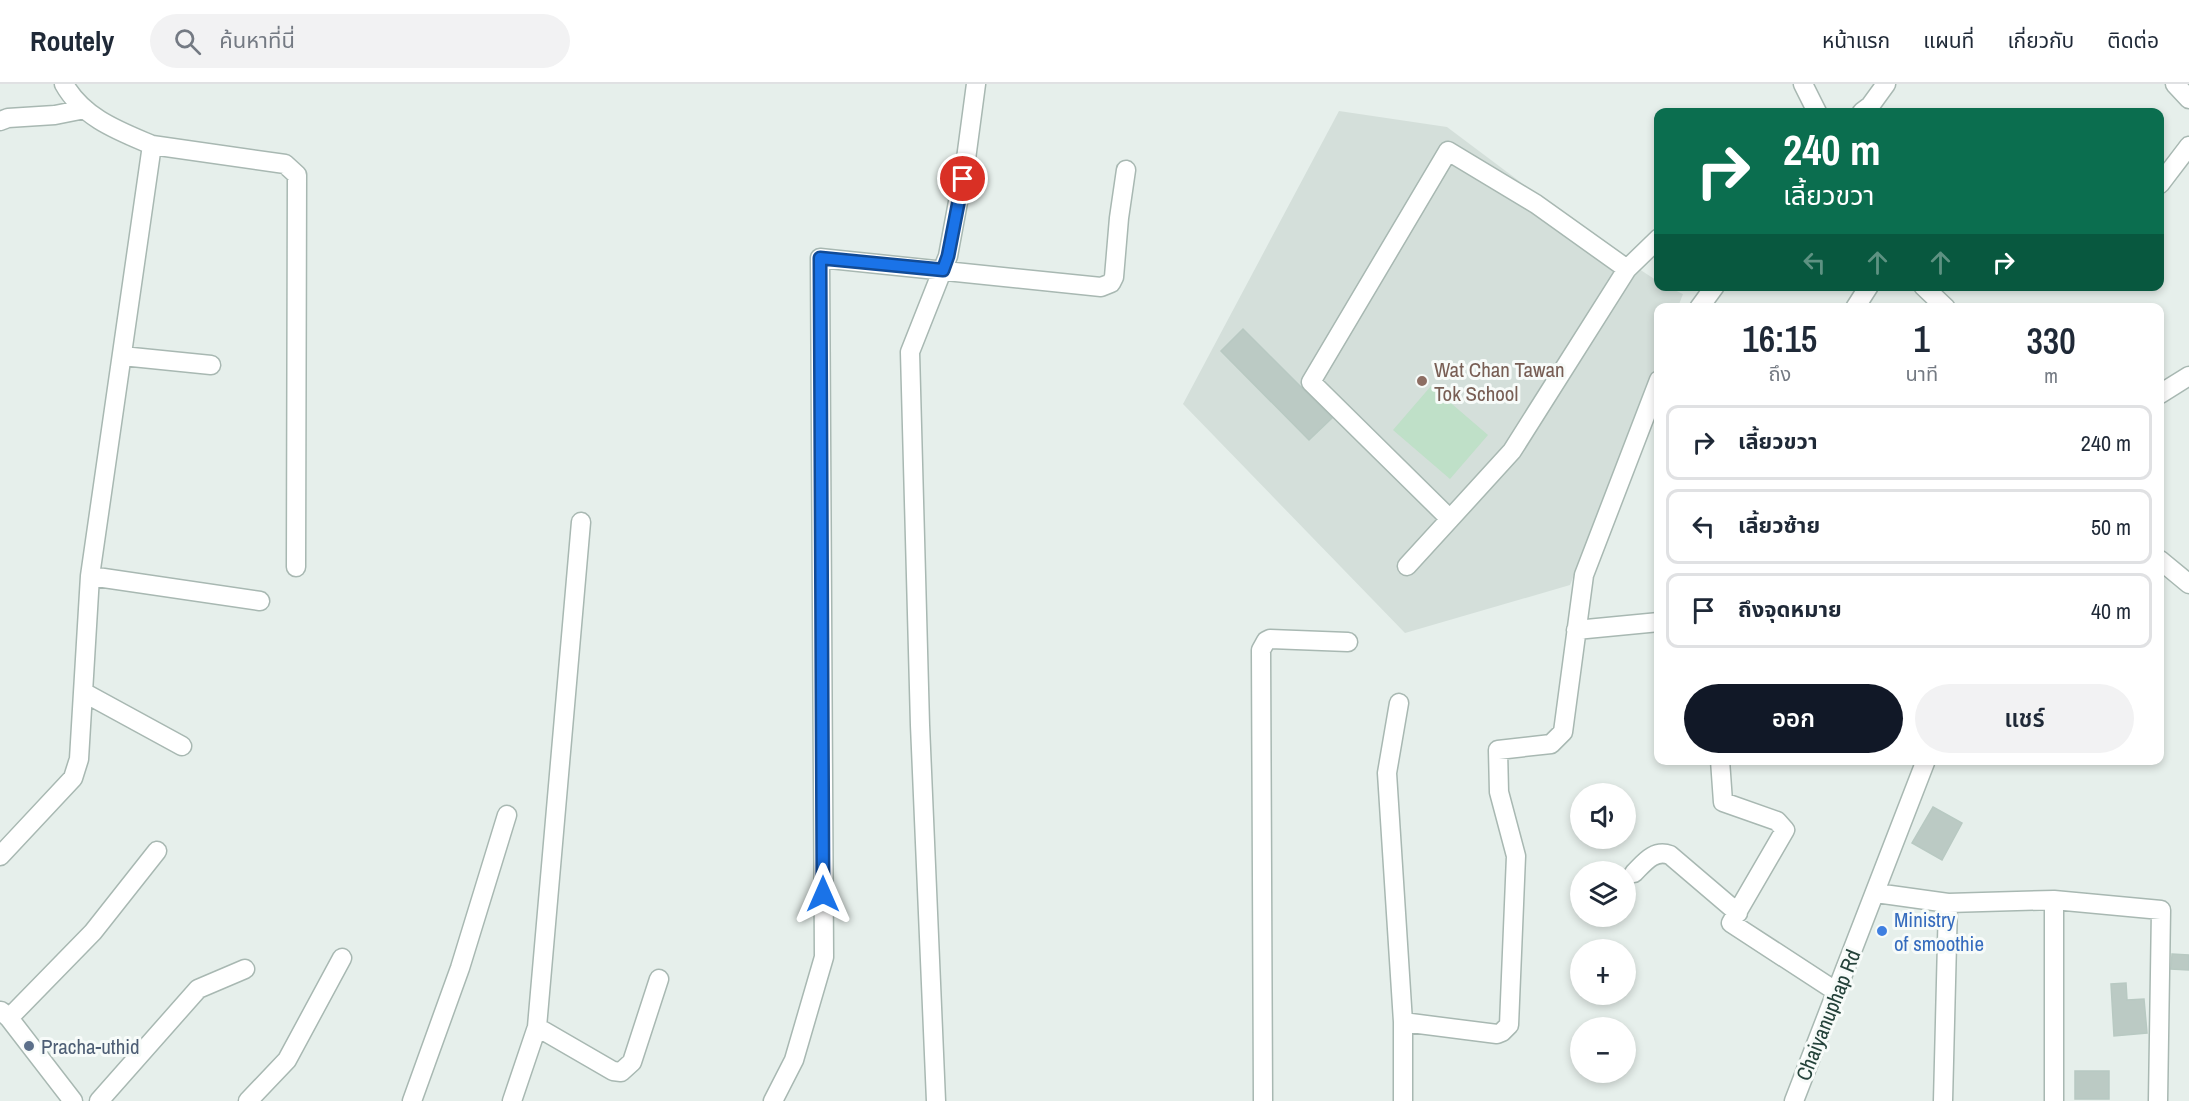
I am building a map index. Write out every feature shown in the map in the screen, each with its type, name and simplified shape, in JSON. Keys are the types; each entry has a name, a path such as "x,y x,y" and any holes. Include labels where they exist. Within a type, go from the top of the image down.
{"street":[{"path":"64,84 85,109 106,125 152,145 285,164 297,175 296,567"},
{"path":"936,1101 920,725 910,352 948,256 966,159 976,84"},
{"path":"1803,84 1815,108"},
{"path":"1867,108 1886,84"},
{"path":"2175,84 2189,99"},
{"path":"0,121 8,118 55,115 85,109"},
{"path":"0,856 73,778 79,759 90,576 152,145"},
{"path":"2164,179 2189,146"},
{"path":"1450,519 1311,382 1448,151 1536,204 1627,269"},
{"path":"773,1101 794,1060 824,957 820,258 1107,286 1114,277 1126,170"},
{"path":"1407,566 1512,451 1627,269 1654,243"},
{"path":"1928,291 1941,303"},
{"path":"122,356 211,365"},
{"path":"2164,392 2189,376"},
{"path":"1403,1022 1497,1034 1509,1025 1516,856 1499,792 1498,750 1551,744 1563,732 1584,575 1654,393"},
{"path":"512,1101 537,1027 581,522"},
{"path":"2164,563 2189,584"},
{"path":"90,576 260,601"},
{"path":"1576,630 1654,622"},
{"path":"1263,1101 1261,650 1266,641 1270,639 1348,642"},
{"path":"83,692 182,746"},
{"path":"1399,703 1387,773 1403,1022 1403,1101"},
{"path":"1720,765 1723,802 1777,821 1785,830 1731,923 1837,992"},
{"name":"Chaiyanuphap Rd","path":"1794,1101 1924,765"},
{"path":"412,1101 460,968 507,815"},
{"path":"73,1101 3,1014 93,932 158,851"},
{"path":"1636,871 1646,860 1659,853 1670,855 1738,913"},
{"path":"1876,893 1948,903 2054,900 2161,910 2158,1101"},
{"path":"2054,900 2054,1101"},
{"path":"1943,1101 1948,903"},
{"path":"248,1101 287,1060 342,958"},
{"path":"99,1101 198,989 245,969"},
{"path":"537,1027 613,1071 621,1072 632,1062 659,979"}],"shaded area":[{"name":"Wat Chan Tawan Tok School","path":"1339,111 1447,127 1619,256 1654,279 1654,291 1677,291 1683,294 1680,303 1654,303 1654,371 1570,585 1405,633 1183,404"}],"green space":[{"path":"1431,386 1488,435 1450,479 1393,430"}],"building":[{"path":"1243,329 1332,418 1309,440 1221,351"},
{"path":"1933,807 1962,823 1942,860 1912,843"},
{"path":"2172,954 2189,955 2189,970 2171,969"},
{"path":"2126,983 2127,1000 2144,999 2147,1033 2114,1036 2111,984"},
{"path":"2075,1071 2109,1071 2109,1099 2075,1099"}],"place":[{"name":"Wat Chan Tawan Tok School","path":"1422,381"},
{"name":"Ministry of smoothie","path":"1882,931"},
{"name":"Pracha-uthid","path":"29,1046"}],"route":[{"path":"823,894 820,258 943,270 948,256 963,179"}]}
